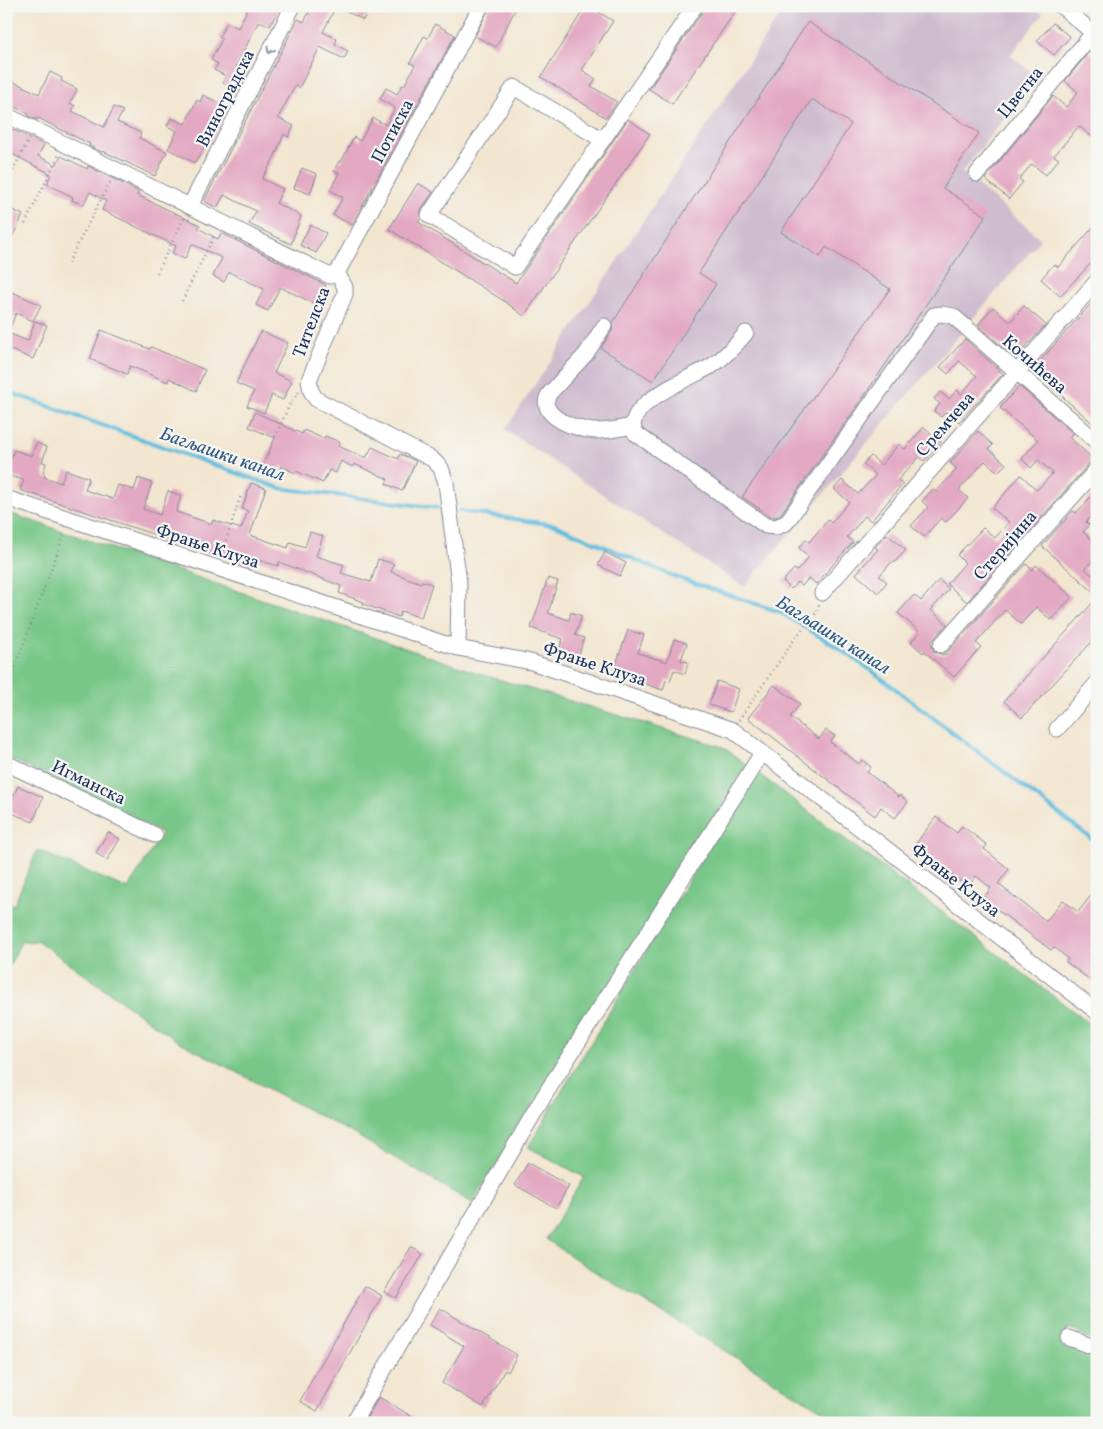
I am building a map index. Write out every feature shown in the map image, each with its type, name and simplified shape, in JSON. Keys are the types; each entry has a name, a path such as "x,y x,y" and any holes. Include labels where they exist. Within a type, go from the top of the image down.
{"street":[{"name":"Виноградска","path":"190,206 293,6"},
{"name":"Потиска","path":"337,273 481,6"},
{"path":"602,140 514,87 429,215 515,267 695,6"},
{"path":"1061,6 1095,34"},
{"name":"Цветна","path":"977,174 1095,34"},
{"name":"Тителска","path":"6,115 330,276 337,273 345,287 345,294 309,380 310,391 316,399 432,459 442,468 446,483 459,583 458,648"},
{"name":"Сремчева","path":"822,593 1097,281"},
{"name":"Кочићева","path":"632,426 635,434 766,526 781,526 786,523 934,315 942,314 953,316 1097,442"},
{"path":"604,326 586,354 549,394 546,400 546,406 550,413 558,419 583,430 598,432 632,426 634,418 648,402 721,359 746,333"},
{"name":"Стеријина","path":"941,645 1097,469"},
{"name":"Фрање Клуза","path":"6,498 458,648 531,662 733,730 1097,1012"},
{"path":"1057,729 1097,683"},
{"path":"353,1423 544,1096 762,753"},
{"name":"Игманска","path":"6,763 155,835"},
{"path":"1069,1338 1097,1348"}],"path":[{"path":"6,184 34,129"},
{"path":"25,224 64,144"},
{"path":"68,264 116,169"},
{"path":"157,273 190,206"},
{"path":"182,301 221,222"},
{"path":"275,437 290,404 309,380"},
{"path":"216,568 241,494"},
{"path":"6,685 70,519"},
{"path":"733,730 796,637 817,612"}],"shaded area":[{"path":"786,6 1030,6 1043,14 1010,55 1037,76 962,172 1041,239 744,587 505,430"}],"green space":[{"path":"6,512 484,675 723,747 747,765 472,1203 354,1134 174,1039 38,941 21,942 6,972 6,902 14,905 37,850 128,889 162,833 6,757"},
{"path":"755,771 1097,1029 1097,1344 1070,1328 1060,1338 1097,1358 1097,1423 843,1423 589,1268 546,1239 584,1177 528,1147"}],"building":[{"path":"249,6 280,6 270,26 259,21 236,66 248,72 238,91 223,83 226,76 214,70 218,64 211,60 222,39 219,37 227,22 238,28"},
{"path":"312,6 336,6 323,32 337,39 335,44 348,51 344,59 320,47 299,88 295,86 278,118 294,126 288,137 284,134 274,158 262,179 283,189 276,203 301,216 291,244 249,224 256,211 224,195 217,208 204,201 298,19 304,22"},
{"path":"337,6 371,6 363,20"},
{"path":"490,6 517,6 496,47 475,36"},
{"path":"586,6 613,21 582,70 596,79 591,86 617,102 606,118 541,77"},
{"path":"704,6 739,6 672,104 649,89 703,11"},
{"path":"808,22 979,133 943,188 986,216 858,405 780,515 772,517 742,497 890,289 826,247 820,257 781,232 851,124 812,99 699,273 716,284 653,381 601,348 612,331 613,322"},
{"path":"1053,23 1070,37 1054,55 1037,41"},
{"path":"435,24 455,35 352,225 333,215 343,197 330,190 339,173 334,171 354,137 360,141 373,118 386,125 395,108 380,99 386,88 397,94 402,85 404,86 415,65 410,63 424,36 428,38"},
{"path":"1089,52 1097,58 1097,141 1079,126 1054,156 1059,159 1046,175 1032,164 1019,179 1023,182 1009,199 985,179 1053,96 1066,107 1078,92 1065,81"},
{"path":"50,72 62,78 61,81 77,89 70,103 75,106 72,111 104,127 114,107 123,111 117,122 141,133 139,138 167,152 155,176 89,146 90,144 38,118 37,120 28,116 29,114 13,106 15,103 6,99 6,92 12,81 39,94"},
{"path":"203,95 229,108 207,147 205,146 195,163 168,149 177,131 167,126 171,118 185,124 197,100 200,102"},
{"path":"628,119 650,134 524,316 504,301 389,229 418,183 433,192 421,210 421,219 418,222 516,283"},
{"path":"6,126 44,145 38,156 56,165 61,156 87,169 88,166 139,192 137,195 200,225 198,228 218,239 221,233 326,285 317,305 280,287 268,311 256,305 264,289 229,272 224,282 213,276 222,258 192,244 185,259 172,253 176,246 102,210 106,201 90,192 83,205 72,200 73,197 47,184 51,174 6,151"},
{"path":"302,168 317,174 310,194 294,188"},
{"path":"11,209 23,215 6,250 6,219"},
{"path":"1097,223 1097,252 1092,258 1094,260 1060,296 1041,279 1054,264 1058,267"},
{"path":"310,225 326,233 316,253 300,245"},
{"path":"10,291 41,305 33,321 16,313 8,333 28,341 35,321 47,325 33,359 6,348 6,298"},
{"path":"1097,297 1097,427 1032,370"},
{"path":"1024,306 1046,325 1015,358 978,325 993,307 1010,322"},
{"path":"101,330 150,349 151,347 205,370 196,391 169,378 168,382 130,366 127,374 90,359"},
{"path":"261,331 288,343 274,373 292,381 283,400 272,395 264,413 247,406 254,391 236,383"},
{"path":"965,339 1003,374 959,422 946,412 941,417 934,411 940,404 934,399 940,392 949,399 957,390 961,394 977,376 959,361 948,374 940,367"},
{"path":"1019,386 1073,433 1069,437 1093,459 967,602 947,584 965,563 957,555 983,528 995,538 1009,522 992,508 1021,475 1037,490 1053,473 1038,460 1031,468 1022,459 1038,440 1000,408"},
{"path":"255,412 302,434 304,430 324,439 325,436 340,442 338,446 366,458 372,447 398,459 400,454 416,461 402,491 386,484 388,479 354,464 353,467 341,461 336,473 329,470 323,483 281,466 278,474 262,467 275,438 249,427"},
{"path":"924,427 941,442 924,461 919,457 898,480 903,484 871,521 865,516 847,537 853,542 816,584 809,578 802,586 797,582 791,589 783,581 794,569 797,571 809,557 799,548 806,540 809,542 828,520 831,523 849,502 834,489 842,480 858,494 876,475 863,464 871,456 881,465 899,444 905,449"},
{"path":"978,431 993,445 989,449 1006,464 998,472 985,461 959,490 968,498 946,522 941,518 924,537 911,526 928,507 922,501 933,489 936,492 957,469 950,463"},
{"path":"36,443 47,447 42,462 46,463 43,473 45,474 44,477 61,483 66,470 89,478 85,490 113,499 118,485 134,490 138,478 152,483 143,509 160,515 168,491 181,496 176,512 212,524 213,520 241,529 248,511 242,509 251,483 266,488 250,535 288,548 290,542 305,547 310,532 323,536 316,556 344,565 341,573 371,582 378,559 394,564 391,572 421,583 422,581 432,584 421,618 401,611 399,617 363,604 364,602 339,593 341,586 279,562 278,566 255,559 252,567 20,490 24,480 6,475 14,450 32,456"},
{"path":"1097,490 1097,510 1086,522 1089,525 1083,532 1097,544 1097,555 1085,569 1097,579 1097,595 1042,546 1073,511 1076,513"},
{"path":"887,534 906,550 879,576 887,582 878,593 856,574 878,549 875,547"},
{"path":"605,552 626,563 620,576 598,565"},
{"path":"1026,564 1032,570 1036,565 1072,597 1051,620 1036,607 1021,624 1005,610 976,643 981,647 954,677 911,642 920,632 898,613 914,595 921,601 939,580 949,589 931,610 947,624 931,642 934,652 945,655"},
{"path":"548,578 558,581 548,613 569,620 571,612 582,616 575,635 584,638 577,661 557,655 563,639 531,628"},
{"path":"1097,598 1097,636 1022,718 1004,701"},
{"path":"628,630 644,635 638,653 667,662 674,639 687,643 681,660 688,662 685,674 674,670 670,681 666,680 663,690 613,673"},
{"path":"717,681 739,689 731,712 709,705"},
{"path":"774,685 800,704 790,717 819,739 826,730 835,736 830,742 859,764 862,760 871,767 867,772 908,802 895,818 881,807 875,816 748,718"},
{"path":"18,786 43,797 33,822 7,811"},
{"path":"936,817 957,833 962,826 987,845 984,849 1009,869 998,884 1046,921 1063,900 1078,912 1097,888 1097,985 1066,962 1068,959 1054,947 1051,950 983,899 991,888 976,876 968,887 914,846"},
{"path":"108,832 120,839 107,860 96,853"},
{"path":"528,1163 569,1186 556,1208 515,1185"},
{"path":"411,1247 423,1254 396,1298 384,1292"},
{"path":"365,1286 382,1296 317,1411 300,1401"},
{"path":"440,1308 517,1355 508,1372 505,1370 483,1407 442,1383 464,1346 430,1325"},
{"path":"379,1397 423,1423 368,1423 365,1421"}],"waterway":[{"name":"Багљашки канал","path":"6,391 279,488 438,508"},
{"name":"Багљашки канал","path":"460,511 555,525 673,576 780,612 872,671 1097,843"}],"railway":[{"path":"1087,6 1097,15"}]}
